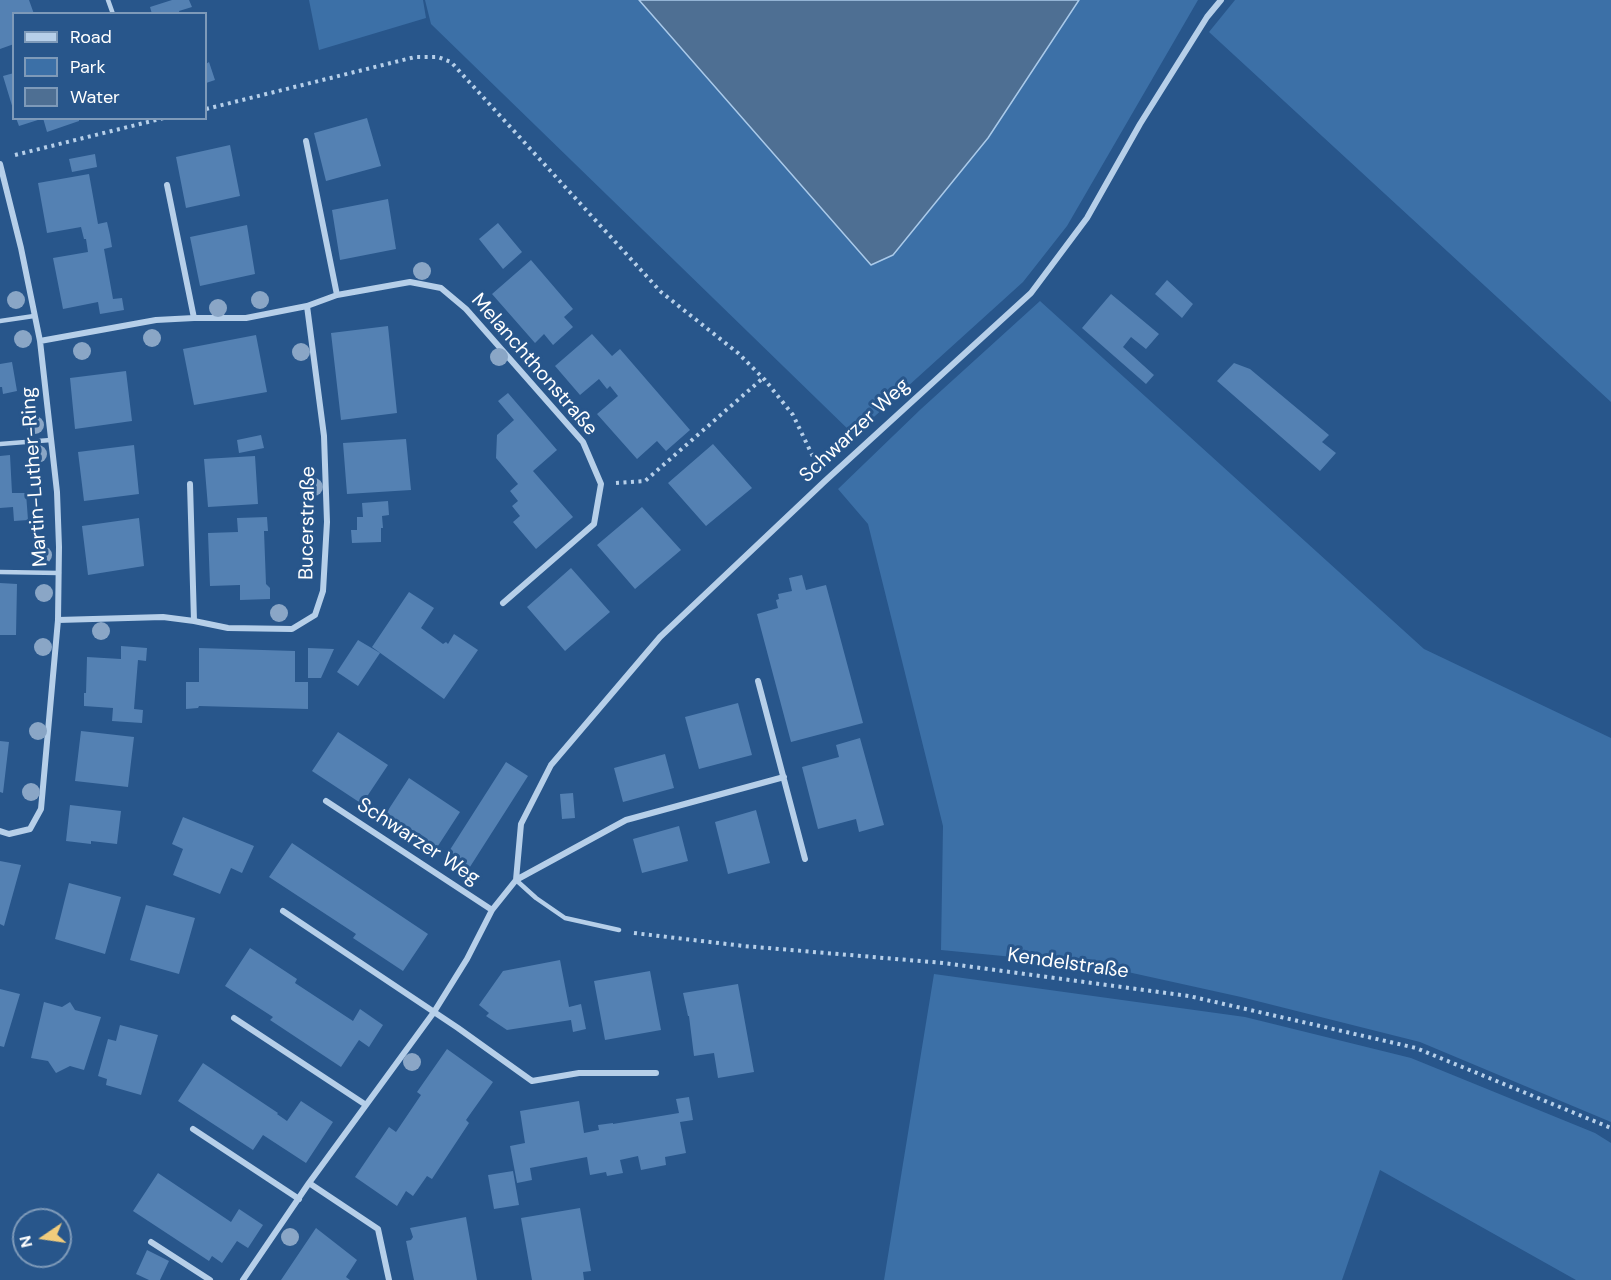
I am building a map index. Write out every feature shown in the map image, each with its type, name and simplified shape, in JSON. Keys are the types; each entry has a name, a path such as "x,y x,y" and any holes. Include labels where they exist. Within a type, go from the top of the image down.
{"street":[{"name":"Schwarzer Weg","path":"516,880 521,824 551,765 660,637 825,481 1031,293 1087,218 1146,114 1207,17 1221,0"},
{"path":"306,141 337,295"},
{"name":"Martin-Luther-Ring","path":"0,164 3,190 40,341 57,492 59,573 58,620 41,809 30,829 9,834 0,831"},
{"path":"166,185 194,318"},
{"name":"Melanchthonstraße","path":"40,341 156,320 246,318 307,306 337,295 410,282 441,288 466,309 583,442 601,484"},
{"name":"Bucerstraße","path":"58,620 163,617 228,628 292,629 315,615 323,591 327,522 324,436 307,306"},
{"path":"190,484 194,621"},
{"path":"503,603 594,524 601,484"},
{"path":"758,681 805,859"},
{"name":"Schwarzer Weg","path":"243,1280 309,1183 434,1012 467,959 492,910 516,880 626,820 784,777"},
{"name":"Schwarzer Weg","path":"326,801 492,910"},
{"path":"283,911 434,1012 532,1082 579,1073 656,1072"},
{"path":"234,1018 366,1105"},
{"path":"193,1129 299,1199"},
{"path":"309,1183 378,1229 389,1280"},
{"path":"151,1242 210,1280"}],"lane":[{"path":"0,321 34,316"},
{"path":"0,444 51,440"},
{"path":"0,572 59,573"},
{"path":"516,880 536,898 565,918 619,930"}],"path":[{"path":"207,109 416,57 438,57 451,62 661,292 738,353 762,378 793,415 825,481"},
{"path":"9,157 156,120"},
{"path":"601,484 645,481 762,378"},
{"name":"Kendelstraße","path":"619,930 744,946 943,963 1189,996 1416,1048 1611,1128"}],"green space":[{"path":"309,0 423,0 426,18 319,50"},
{"path":"425,0 639,0 871,265 893,255 988,138 1079,0 1198,0 1067,226 1023,282 854,435 431,24"},
{"path":"1235,0 1611,0 1611,402 1209,32"},
{"path":"1040,301 1424,649 1611,738 1611,1122 1420,1042 1241,997 1096,965 941,950 943,826 868,524 838,489 921,409"},
{"path":"934,974 1245,1017 1411,1058 1595,1133 1611,1143 1611,1280 1576,1280 1380,1170 1342,1280 884,1280"}],"water":[{"path":"639,0 1079,0 988,138 893,255 871,265"}],"building":[{"path":"0,0 29,0 33,12 12,12 12,45 0,49"},
{"path":"172,0 189,0 192,7 179,12 151,12 150,7"},
{"path":"209,62 215,80 207,83 207,63"},
{"path":"12,74 12,106 3,76"},
{"path":"367,118 381,166 326,181 314,133"},
{"path":"17,120 38,120 19,126"},
{"path":"44,120 79,120 79,121 47,132"},
{"path":"230,145 240,196 186,208 176,157"},
{"path":"95,154 97,167 72,172 69,159"},
{"path":"89,174 98,224 107,222 110,235 112,247 104,249 113,299 122,298 124,310 100,314 98,302 63,309 53,258 88,252 86,239 84,239 81,227 47,233 38,183"},
{"path":"388,199 396,249 340,260 332,210"},
{"path":"498,223 522,252 503,269 479,239"},
{"path":"247,225 255,274 200,286 190,237"},
{"path":"531,260 573,309 564,317 573,327 553,345 544,334 535,343 492,294"},
{"path":"1167,280 1193,304 1182,318 1155,294"},
{"path":"1111,294 1159,334 1146,349 1131,337 1123,347 1154,375 1146,384 1082,328"},
{"path":"388,326 397,413 341,420 331,333"},
{"path":"592,334 612,356 620,349 690,430 666,451 657,441 637,459 597,414 618,396 610,386 607,389 599,379 580,395 555,366"},
{"path":"256,335 267,392 194,405 183,349"},
{"path":"12,362 17,391 3,394 2,387 0,387 0,364"},
{"path":"1234,363 1250,369 1329,435 1322,442 1336,453 1320,471 1217,381"},
{"path":"126,371 132,421 75,429 70,378"},
{"path":"508,393 557,450 533,471 573,517 536,549 513,522 520,516 512,506 518,501 510,491 518,484 496,458 497,435 514,420 498,401"},
{"path":"261,435 264,448 239,453 237,440"},
{"path":"406,439 411,490 347,494 343,443"},
{"path":"713,444 752,488 706,526 668,483"},
{"path":"134,445 139,494 84,501 78,452"},
{"path":"10,455 12,493 26,493 28,520 14,521 13,507 0,508 0,456"},
{"path":"255,456 258,504 208,507 204,459"},
{"path":"388,501 389,515 382,516 381,542 352,543 351,530 357,530 357,517 363,517 362,503"},
{"path":"642,507 681,550 635,589 597,545"},
{"path":"267,517 268,531 264,531 266,584 270,588 270,599 240,600 240,585 210,586 208,533 238,532 237,518"},
{"path":"139,518 144,566 88,575 82,526"},
{"path":"571,568 610,612 565,651 527,607"},
{"path":"802,575 806,590 826,585 863,723 791,742 757,614 778,608 776,600 779,599 778,594 792,591 789,578"},
{"path":"0,583 17,584 16,635 0,635"},
{"path":"409,592 434,608 421,628 443,644 446,642 448,644 454,634 478,650 444,699 372,647"},
{"path":"358,640 380,653 358,686 337,672"},
{"path":"121,646 147,648 146,661 138,660 134,709 143,710 142,723 112,721 113,708 84,706 87,657 121,659"},
{"path":"199,648 295,651 295,682 308,682 308,709 199,706 186,709 186,682 199,682"},
{"path":"308,648 334,649 321,678 308,678"},
{"path":"738,703 752,755 699,769 685,717"},
{"path":"81,731 134,737 128,787 75,781"},
{"path":"338,732 388,765 362,804 312,771"},
{"path":"860,738 884,825 859,832 856,819 818,829 802,767 839,757 836,745"},
{"path":"0,741 9,742 3,793 0,792"},
{"path":"665,754 674,788 623,802 614,768"},
{"path":"506,762 528,776 468,870 446,856"},
{"path":"409,778 460,812 434,852 383,818"},
{"path":"573,793 575,818 562,819 560,794"},
{"path":"70,805 121,811 117,844 66,841"},
{"path":"756,810 770,863 728,874 715,822"},
{"path":"183,817 254,846 242,873 231,868 220,894 173,875 183,849 172,844"},
{"path":"679,826 688,861 642,873 633,839"},
{"path":"292,843 428,934 403,971 353,938 356,934 269,877"},
{"path":"0,861 21,865 4,926 0,924"},
{"path":"69,883 121,897 105,954 55,939"},
{"path":"146,905 195,918 179,974 130,960"},
{"path":"250,948 297,979 295,983 353,1021 360,1009 383,1025 369,1047 359,1040 341,1067 270,1020 273,1017 225,986"},
{"path":"560,960 569,1007 581,1004 586,1029 573,1032 571,1020 507,1030 486,1016 489,1013 479,1005 503,971"},
{"path":"650,971 661,1030 605,1040 594,981"},
{"path":"738,984 754,1072 718,1078 714,1053 694,1056 689,1016 683,993"},
{"path":"0,989 20,994 4,1047 0,1046"},
{"path":"44,1002 62,1007 70,1002 75,1010 101,1017 84,1070 70,1066 56,1073 48,1061 31,1058"},
{"path":"120,1025 158,1035 141,1095 106,1085 107,1079 98,1076 108,1039 116,1041"},
{"path":"447,1049 493,1082 466,1120 469,1123 432,1179 427,1176 413,1196 406,1191 397,1206 355,1177 389,1127 396,1132 421,1095 417,1092"},
{"path":"203,1063 287,1121 301,1101 333,1122 306,1163 263,1135 253,1150 178,1101"},
{"path":"689,1097 693,1120 680,1122 686,1153 665,1157 666,1165 641,1170 638,1156 620,1160 623,1173 607,1176 606,1172 590,1175 587,1157 530,1168 532,1180 517,1183 510,1146 525,1143 520,1111 579,1101 584,1133 599,1130 598,1125 679,1113 676,1099"},
{"path":"513,1171 519,1205 494,1209 488,1175"},
{"path":"158,1173 231,1222 239,1209 263,1225 248,1248 237,1241 222,1263 212,1256 209,1261 133,1211"},
{"path":"580,1208 591,1271 583,1272 584,1280 532,1280 521,1218"},
{"path":"466,1217 477,1280 414,1280 406,1241 413,1237 410,1228"},
{"path":"316,1228 357,1260 346,1277 350,1280 281,1280"},
{"path":"147,1250 169,1261 160,1280 149,1280 136,1274"}]}
